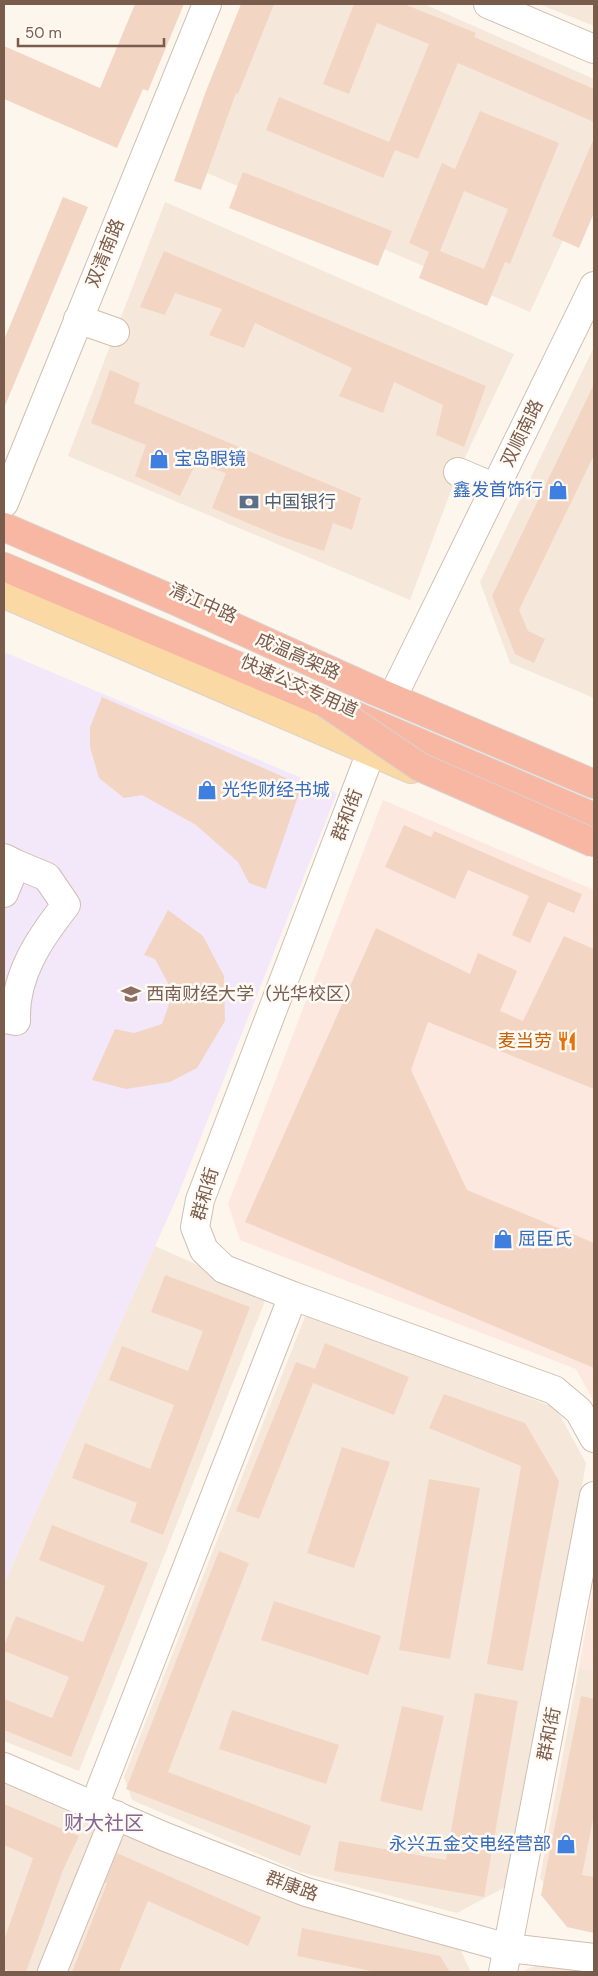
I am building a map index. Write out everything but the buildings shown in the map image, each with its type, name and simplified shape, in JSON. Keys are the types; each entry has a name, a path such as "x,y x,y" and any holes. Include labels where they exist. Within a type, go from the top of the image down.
{"highway":[{"name":"成温高架路","path":"4,527 176,601 373,690 594,784"},
{"name":"成温高架路","path":"4,567 594,816"},
{"path":"324,702 420,768 594,843"}],"main road":[{"name":"清江中路","path":"4,515 594,773"},
{"path":"4,594 594,849"}],"street":[{"name":"双清南路","path":"4,503 207,4"},
{"path":"488,4 594,49"},
{"name":"双顺南路","path":"398,688 594,286"},
{"path":"78,319 115,332"},
{"path":"458,472 496,488"},
{"name":"快速公交专用道","path":"4,556 594,816"},
{"name":"群和街","path":"371,752 200,1200 195,1227 204,1250 224,1269 293,1296 554,1390 579,1411 594,1438"},
{"path":"4,893 10,861 47,877 66,905 42,935 32,952 20,986 16,1021 4,1019"},
{"path":"52,1972 105,1811 293,1296"},
{"name":"群和街","path":"505,1960 594,1496"},
{"name":"群康路","path":"4,1767 105,1811 306,1892 505,1960 594,1958"}],"shaded area":[{"path":"250,4 424,4 594,79 594,173 530,312 191,166"},
{"path":"539,4 594,4 594,26"},
{"path":"165,202 514,354 458,472 410,600 68,456"},
{"path":"594,347 594,698 510,663 480,582"},
{"name":"西南财经大学（光华校区）","path":"4,652 337,793 178,1195 4,1583"},
{"path":"383,800 594,890 594,1402 576,1369 240,1240 228,1204"},
{"path":"155,1246 267,1296 79,1771 4,1741 4,1583"},
{"path":"306,1314 556,1408 586,1463 513,1883 457,1913 300,1872 132,1800 124,1777"},
{"path":"594,1582 594,1670 579,1667"},
{"path":"579,1667 594,1670 594,1919 567,1914 540,1878"},
{"path":"4,1776 89,1814 98,1838 44,1972 4,1972"},
{"path":"117,1831 459,1947 471,1972 59,1972"},
{"path":"548,1961 594,1970 594,1972 520,1972"}],"place":[{"name":"宝岛眼镜","path":"159,459"},
{"name":"鑫发首饰行","path":"558,490"},
{"name":"中国银行","path":"249,502"},
{"name":"光华财经书城","path":"207,790"},
{"name":"西南财经大学（光华校区）","path":"131,994"},
{"name":"麦当劳","path":"567,1041"},
{"name":"屈臣氏","path":"503,1239"},
{"name":"永兴五金交电经营部","path":"566,1844"}],"district":[{"name":"财大社区","path":"104,1823"}]}
